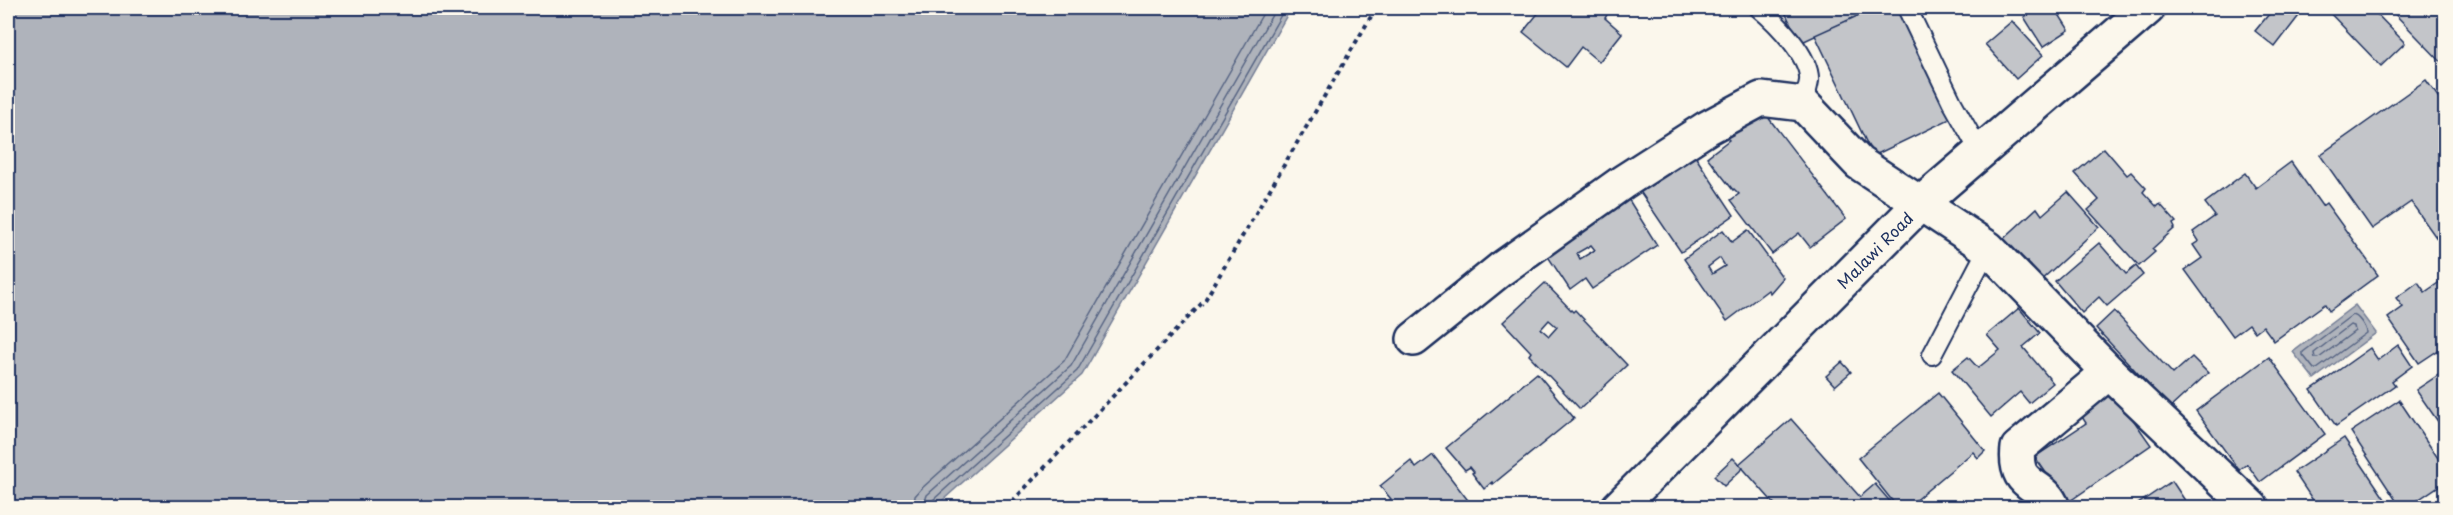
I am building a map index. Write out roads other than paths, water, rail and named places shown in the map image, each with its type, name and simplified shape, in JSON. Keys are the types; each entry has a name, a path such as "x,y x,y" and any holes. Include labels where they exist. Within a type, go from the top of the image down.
{"street":[{"name":"Malawi Road","path":"1618,507 1919,205 2148,8"},
{"path":"1414,339 1511,262 1623,182 1707,128 1761,99 1803,104 1859,164 1988,248 2109,372 2252,507"},
{"path":"2053,507 2051,501 2022,477 2016,462 2018,448 2109,372"}],"lane":[{"path":"1759,8 1776,22 1798,49 1810,79 1803,104"},
{"path":"1907,8 1952,102 1980,152"},
{"path":"1932,355 1988,248"}],"water":[{"path":"8,8 1291,8 1082,375 934,508 8,507"},
{"path":"2355,305 2376,333 2314,379 2293,352"}]}
